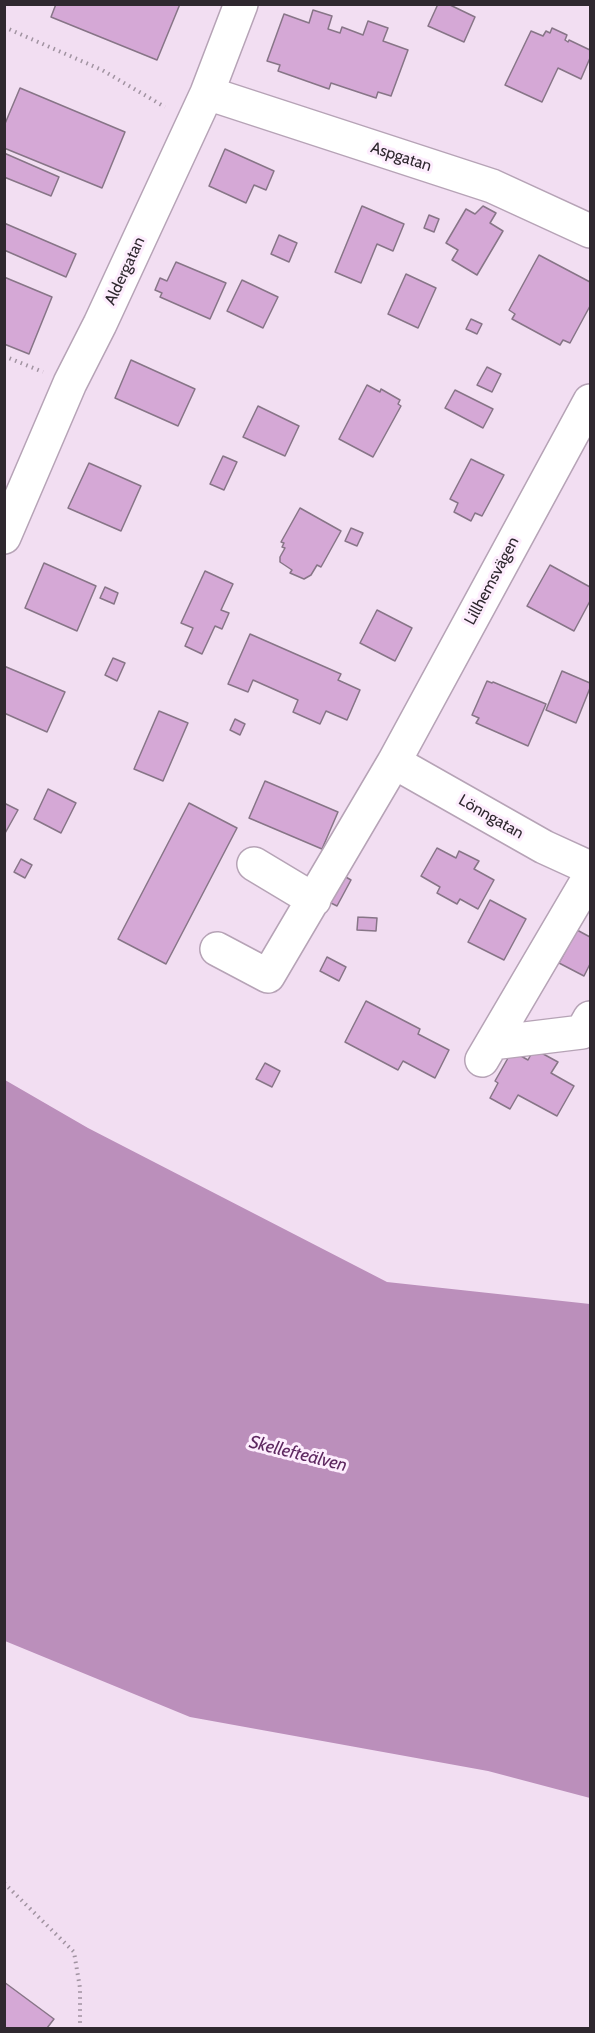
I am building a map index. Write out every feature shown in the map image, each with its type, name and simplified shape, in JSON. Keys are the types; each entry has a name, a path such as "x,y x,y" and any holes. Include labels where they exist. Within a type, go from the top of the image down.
{"street":[{"name":"Aldergatan","path":"4,537 70,383 100,324 207,93 241,4"},
{"name":"Aspgatan","path":"207,93 492,186 591,231"},
{"name":"Lillhemsvägen","path":"217,949 268,976 394,762 591,400"},
{"name":"Lönngatan","path":"394,762 544,847 591,868"},
{"path":"254,864 314,900"},
{"path":"591,876 487,1051 582,1032 591,1018"}],"path":[{"path":"4,27 102,70 168,109"},
{"path":"4,356 70,383"},
{"path":"4,1883 74,1952 80,1988 80,2028"}],"water":[{"name":"Skellefteälven","path":"5,1080 88,1128 387,1282 590,1304 590,1798 488,1771 190,1717 5,1641"}],"building":[{"path":"56,4 180,4 157,60 51,17"},
{"path":"438,4 448,4 475,17 464,42 428,26"},
{"path":"313,10 332,16 328,29 340,33 342,27 363,35 368,21 388,28 383,41 408,50 391,96 378,92 376,98 331,83 329,89 278,71 280,65 267,61 284,14 309,23"},
{"path":"552,28 567,35 565,40 568,42 569,40 590,50 590,58 581,79 558,68 542,102 505,85 531,31 543,36 546,31 550,33"},
{"path":"20,88 125,132 102,188 4,148 4,126"},
{"path":"225,149 274,171 266,190 254,185 246,203 209,186"},
{"path":"4,153 59,177 51,196 4,177"},
{"path":"362,206 404,224 393,251 377,244 361,283 335,272"},
{"path":"483,206 496,213 490,223 503,231 477,275 452,260 458,250 446,243 466,209 475,214"},
{"path":"429,215 439,219 434,232 424,228"},
{"path":"4,223 76,254 66,277 4,250"},
{"path":"279,235 297,243 289,262 271,254"},
{"path":"539,255 590,282 590,306 570,343 563,340 560,345 512,319 515,314 509,310"},
{"path":"176,262 226,283 210,319 160,297 162,293 155,290 160,278 167,281"},
{"path":"406,274 436,288 418,328 388,314"},
{"path":"4,277 52,297 29,354 4,344"},
{"path":"242,280 278,297 263,328 227,311"},
{"path":"471,319 482,324 477,334 466,329"},
{"path":"131,360 195,389 178,426 115,398"},
{"path":"487,367 501,374 492,392 477,385"},
{"path":"367,385 380,392 381,389 400,400 398,404 401,406 373,457 339,439"},
{"path":"455,390 493,409 483,428 445,408"},
{"path":"258,406 299,426 285,456 243,437"},
{"path":"223,456 237,462 224,490 210,484"},
{"path":"471,459 504,475 482,516 475,513 471,521 454,512 458,503 450,499"},
{"path":"89,463 141,486 121,531 68,508"},
{"path":"300,508 341,531 321,567 317,565 311,575 304,579 290,573 292,570 280,562 285,548 282,547 284,543 281,542"},
{"path":"351,528 363,533 357,546 345,541"},
{"path":"44,563 96,586 77,631 25,608"},
{"path":"550,565 590,587 590,601 574,631 527,606"},
{"path":"205,571 233,584 221,610 229,613 222,629 215,626 202,654 185,646 193,628 181,623"},
{"path":"105,587 118,593 114,604 100,598"},
{"path":"377,610 412,628 395,661 360,643"},
{"path":"250,634 341,674 338,680 360,690 347,720 326,711 320,724 293,712 298,700 253,680 248,692 228,684"},
{"path":"113,658 125,663 117,681 105,675"},
{"path":"4,666 65,692 47,732 4,713"},
{"path":"562,671 590,683 576,723 546,710"},
{"path":"487,681 546,704 528,746 476,723 479,718 472,715"},
{"path":"159,711 188,723 163,781 134,769"},
{"path":"235,719 245,724 240,735 230,730"},
{"path":"265,781 338,812 322,849 249,818"},
{"path":"48,789 76,803 61,833 34,819"},
{"path":"4,803 18,810 4,835"},
{"path":"189,803 237,828 166,964 118,939"},
{"path":"437,848 456,858 459,851 479,861 474,869 494,880 478,909 460,899 457,904 437,893 440,887 421,876"},
{"path":"21,859 32,865 25,878 14,872"},
{"path":"339,873 351,880 337,906 325,900"},
{"path":"490,900 526,919 504,960 468,942"},
{"path":"358,917 377,918 376,931 357,930"},
{"path":"577,930 590,937 590,964 584,976 559,963"},
{"path":"327,957 346,967 339,981 320,971"},
{"path":"366,1001 420,1029 418,1034 449,1050 435,1078 403,1061 398,1070 345,1042"},
{"path":"534,1049 558,1062 551,1073 574,1086 557,1116 518,1095 510,1109 490,1098 498,1083 495,1081 512,1051 528,1060"},
{"path":"265,1063 280,1071 272,1087 256,1079"},
{"path":"4,1982 54,2019 47,2028 4,2028"}]}
